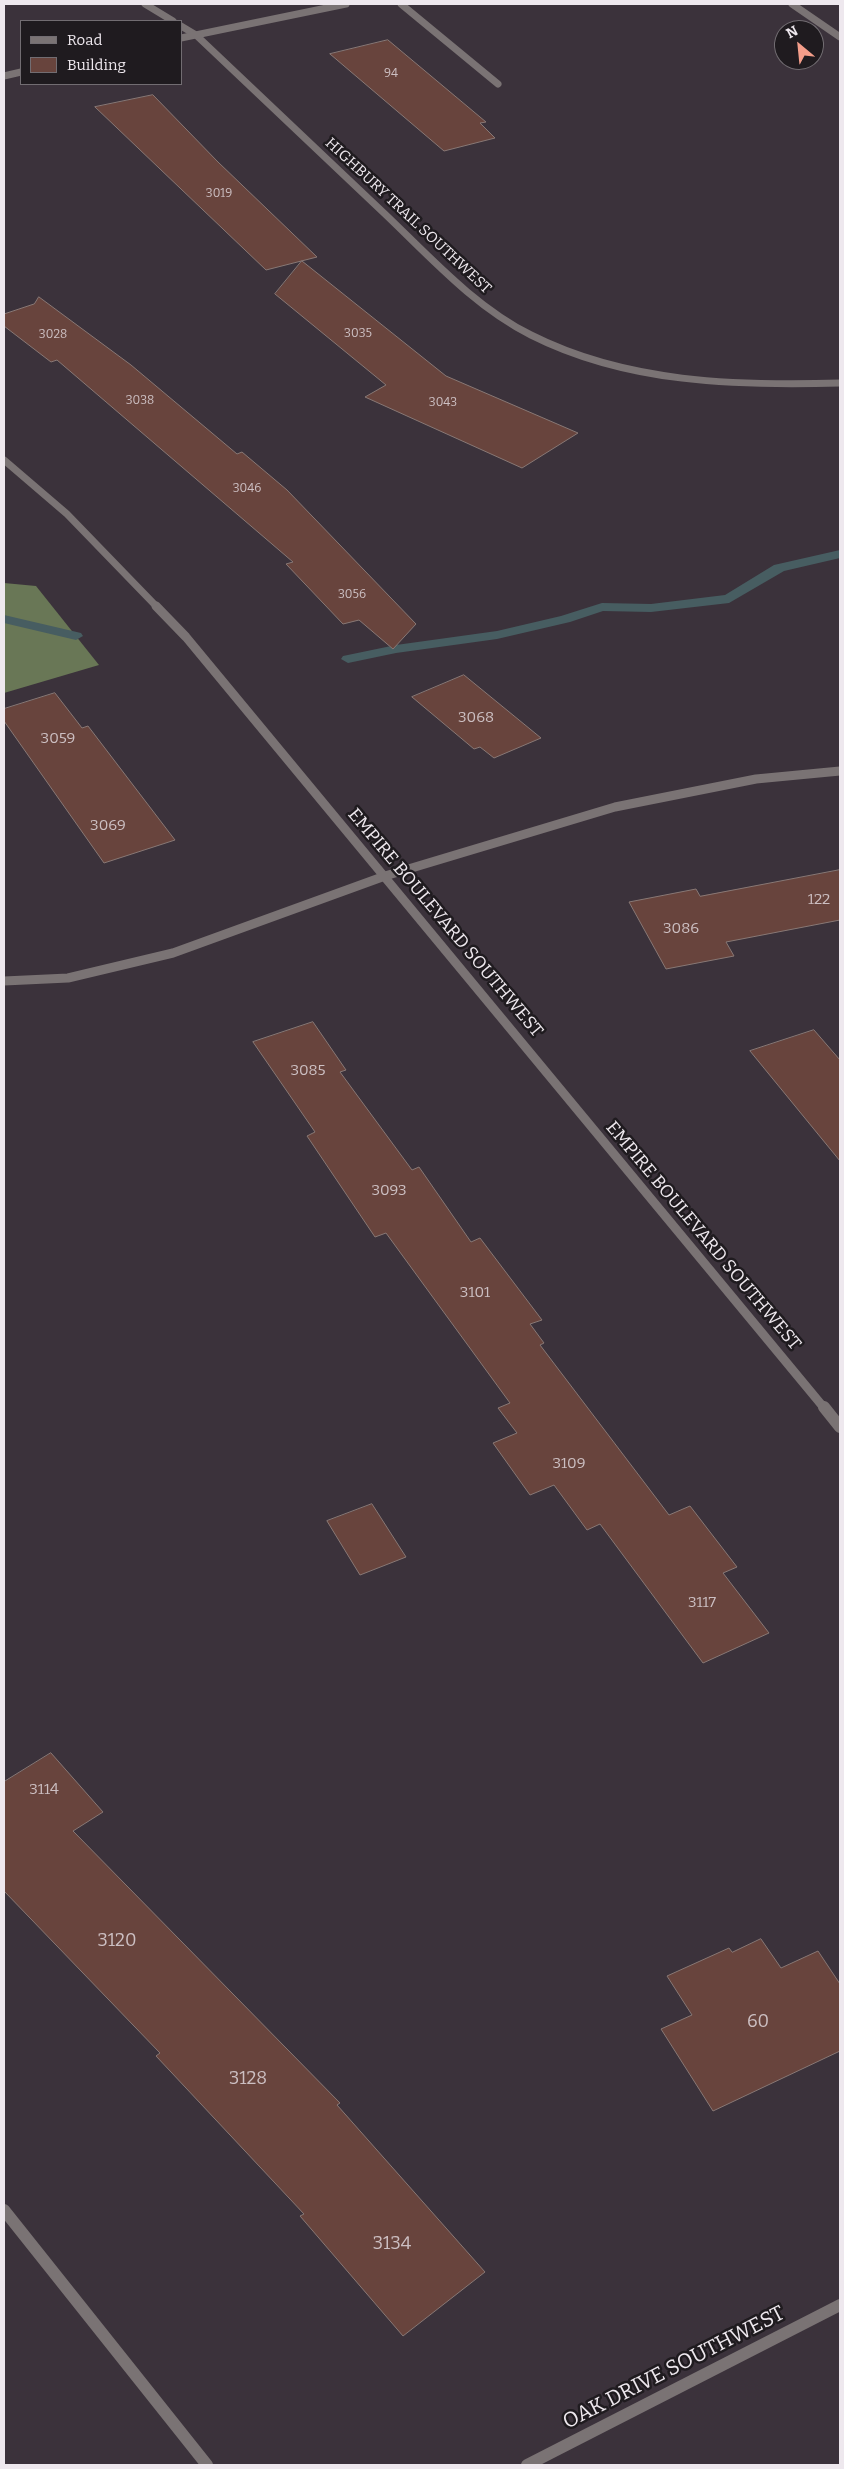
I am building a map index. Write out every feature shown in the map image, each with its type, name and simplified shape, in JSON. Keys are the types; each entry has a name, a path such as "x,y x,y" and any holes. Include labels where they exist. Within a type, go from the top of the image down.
{"street":[{"path":"145,4 171,20"},
{"path":"182,38 346,4"},
{"path":"402,4 498,84"},
{"path":"792,4 840,37"},
{"name":"HIGHBURY TRAIL SOUTHWEST","path":"182,27 196,35 474,299 531,335 606,364 696,381 778,385 840,383"},
{"path":"4,76 20,72"},
{"name":"EMPIRE BOULEVARD SOUTHWEST","path":"4,460 67,514 186,637 840,1427"},
{"path":"4,981 68,978 173,953 385,876 615,807 756,779 840,771"},
{"path":"4,2210 207,2465"},
{"name":"OAK DRIVE SOUTHWEST","path":"527,2465 840,2306"}],"green space":[{"path":"4,583 36,586 99,665 4,693"}],"building":[{"path":"388,40 486,122 480,123 495,138 444,151 330,54"},
{"path":"153,95 218,162 317,257 266,270 95,107"},
{"path":"302,261 446,376 578,433 522,468 365,397 386,385 275,294"},
{"path":"39,297 131,365 237,454 242,452 287,490 416,624 393,649 359,620 343,624 286,564 293,562 57,360 51,362 4,326 4,314 34,304"},
{"path":"464,675 541,738 494,758 480,747 474,749 412,697"},
{"path":"55,693 82,728 88,726 175,840 104,863 4,721 4,709"},
{"path":"840,870 840,920 726,942 734,956 666,969 629,902 696,889 700,896"},
{"path":"313,1022 346,1070 340,1072 412,1170 419,1167 471,1242 480,1238 542,1320 530,1324 544,1343 540,1345 669,1515 690,1506 737,1567 723,1573 769,1633 703,1663 600,1524 587,1530 554,1485 530,1495 493,1443 517,1433 498,1408 510,1403 386,1233 375,1237 307,1136 315,1132 253,1042"},
{"path":"814,1030 840,1060 840,1161 750,1051"},
{"path":"372,1504 406,1557 360,1575 327,1521"},
{"path":"51,1753 103,1812 73,1831 340,2103 337,2105 485,2272 403,2336 300,2216 304,2214 156,2056 160,2053 4,1891 4,1782"},
{"path":"761,1939 781,1968 818,1951 840,1984 840,2051 713,2111 661,2029 692,2015 667,1976 729,1948 732,1952"}],"waterway":[{"path":"348,659 396,649 497,635 565,619 602,607 651,608 729,599 779,568 840,554"},
{"path":"4,619 76,636"}]}
